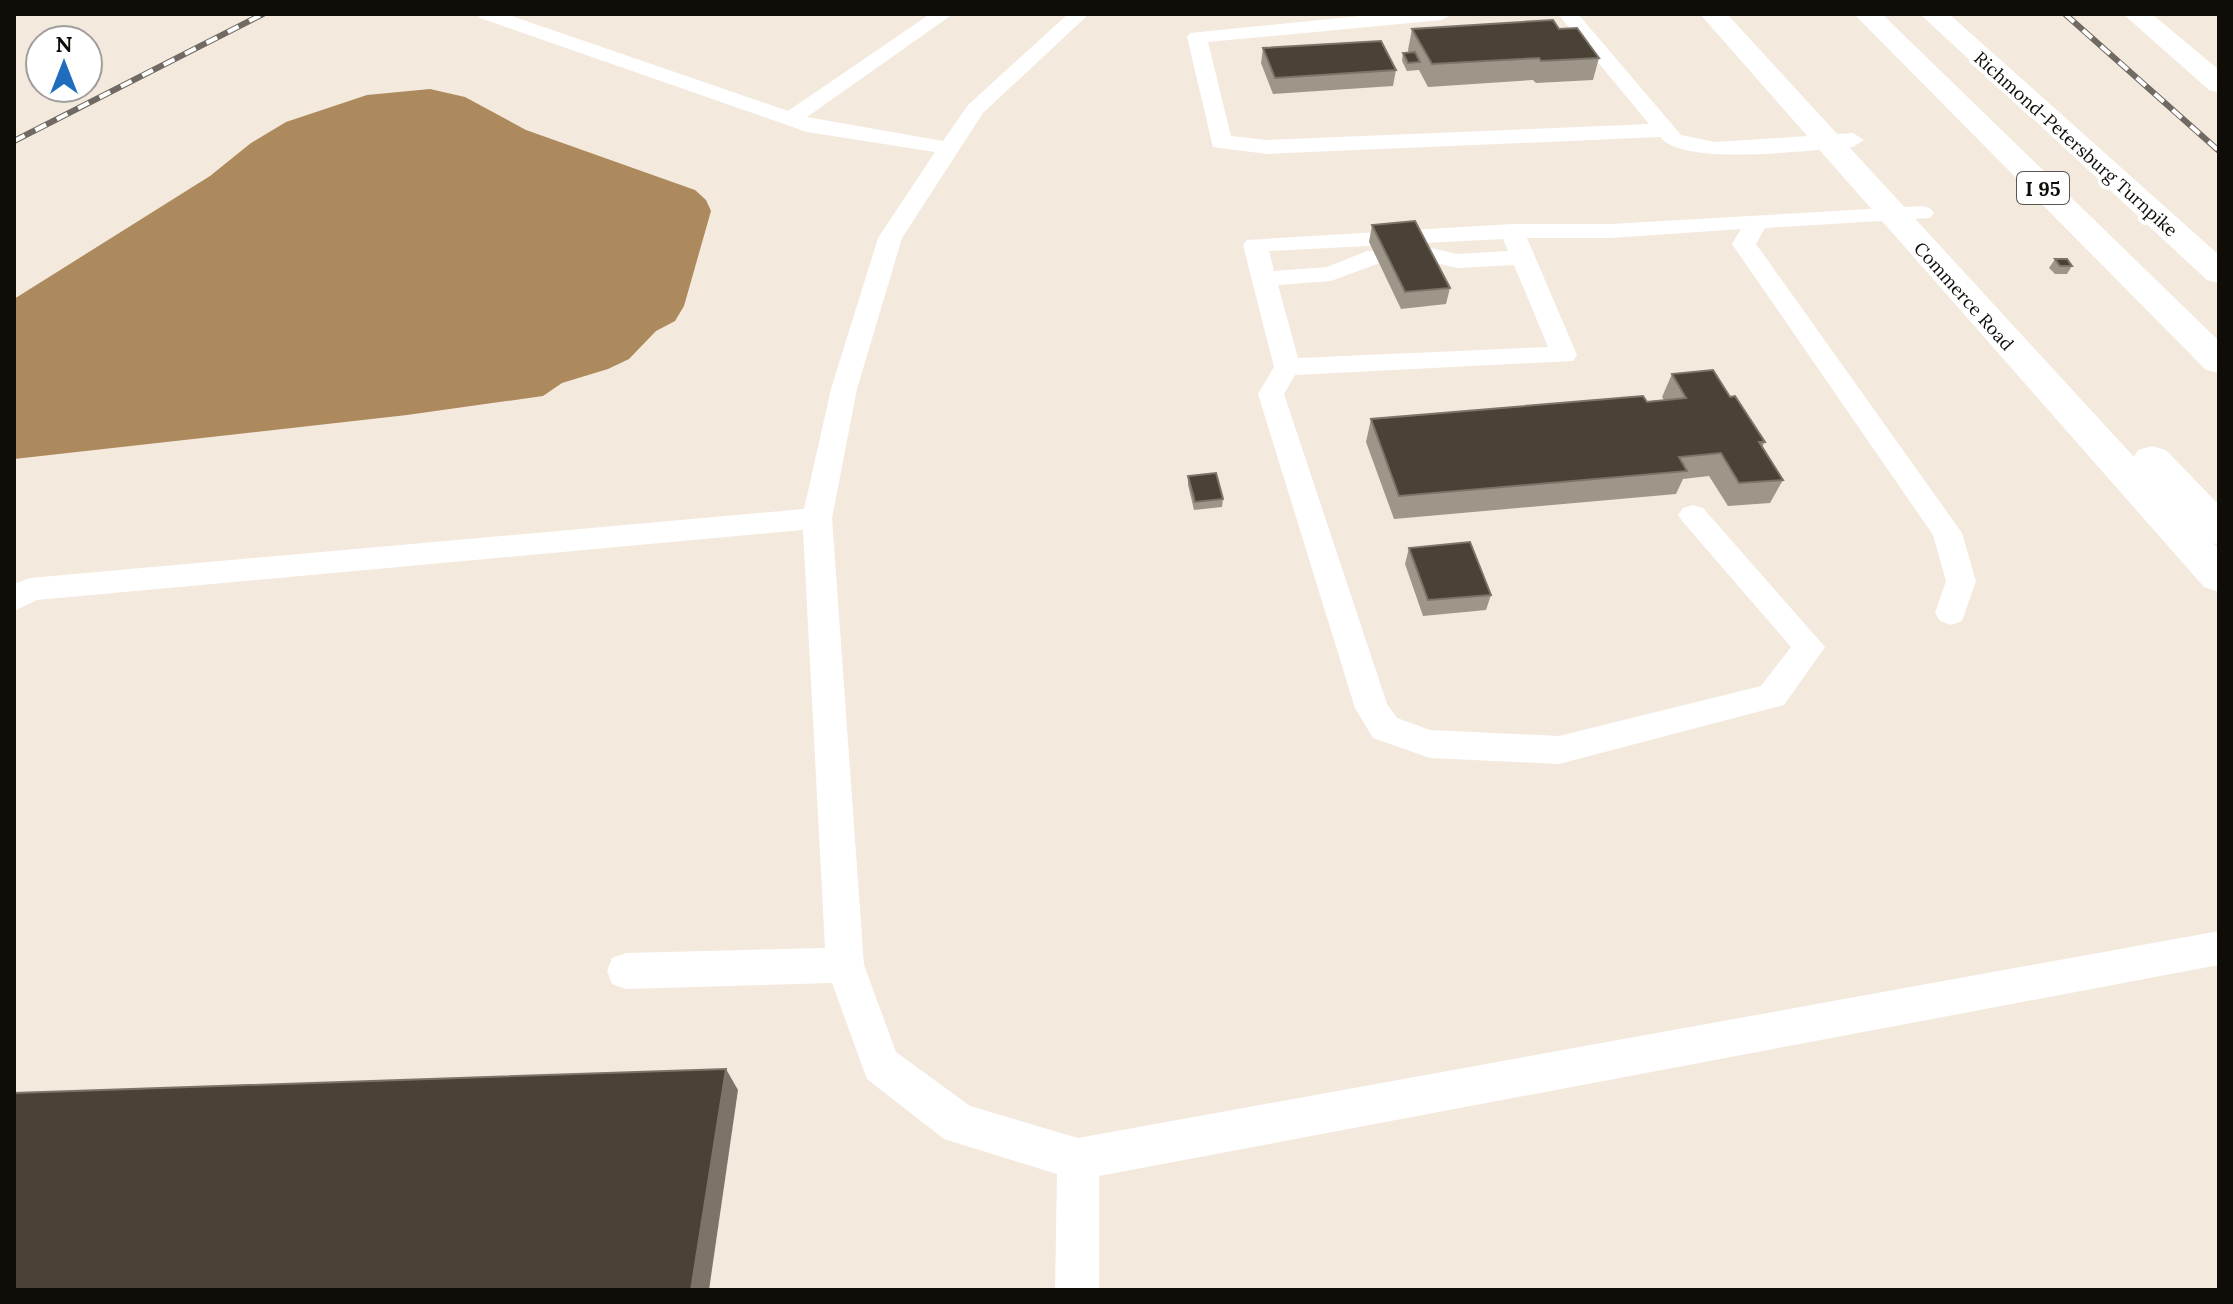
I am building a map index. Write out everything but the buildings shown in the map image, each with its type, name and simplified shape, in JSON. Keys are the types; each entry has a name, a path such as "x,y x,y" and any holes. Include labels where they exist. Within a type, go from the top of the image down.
{"main road":[{"name":"Commerce Road","path":"1713,14 1840,141"},
{"name":"Commerce Road","path":"1735,14 1840,141 2219,576"},
{"name":"I 95","path":"1867,14 2219,362"},
{"name":"Richmond-Petersburg Turnpike","path":"1933,14 2219,273"},
{"path":"2136,14 2219,84"},
{"name":"Commerce Road","path":"1906,214 2219,530"}],"lane":[{"path":"487,14 815,127 949,148"},
{"path":"790,119 943,14"},
{"path":"1079,14 975,109 890,238 844,389 817,518 845,965 881,1065 959,1124 1078,1159 2219,948"},
{"path":"1442,14 1197,37 1221,142 1267,147 1666,130"},
{"path":"1568,14 1674,140 1715,149 1840,141"},
{"path":"1693,515 1809,647 1772,696 1559,750 1430,744 1385,728 1372,708 1271,394 1287,367 1255,245 1512,231 1611,231 1906,214"},
{"path":"1757,221 1744,244 1947,533 1961,581 1951,613"},
{"path":"1287,367 1564,355 1512,231"},
{"path":"1424,262 1523,257"},
{"path":"1264,279 1331,274 1381,266"},
{"path":"19,589 817,518"},
{"path":"626,971 845,965"},
{"path":"1077,1290 1078,1159"}],"shaded area":[{"path":"430,89 465,97 526,130 695,190 706,200 711,211 684,306 675,321 656,331 629,359 562,383 543,396 407,415 14,459 14,299 210,176 251,143 286,122 367,95"}],"railway":[{"path":"14,141 263,14"},
{"path":"2065,14 2219,151"}]}
